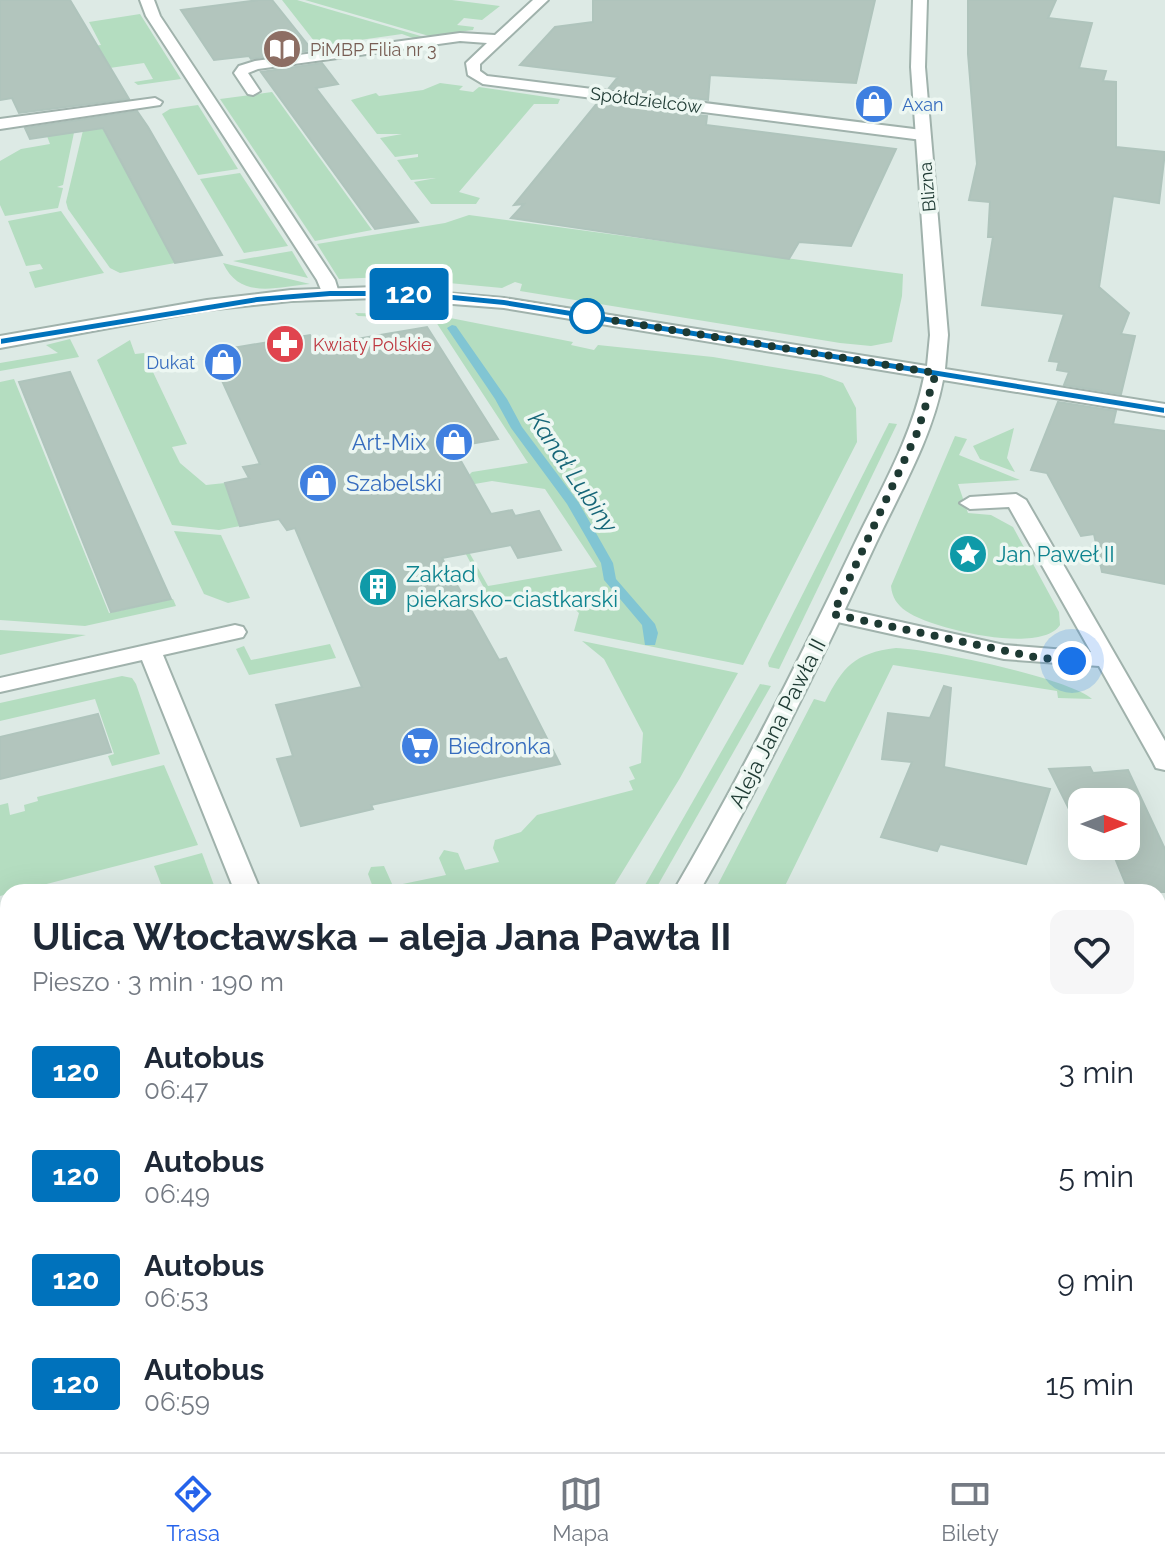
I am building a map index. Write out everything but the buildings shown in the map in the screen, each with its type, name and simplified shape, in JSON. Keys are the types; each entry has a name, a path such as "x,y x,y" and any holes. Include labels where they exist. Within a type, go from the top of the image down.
{"street":[{"path":"147,0 165,34 326,280 330,293"},
{"name":"Spółdzielców","path":"541,0 473,63 473,72 483,80 922,135"},
{"name":"Blizna","path":"920,0 918,67 939,323 936,373"},
{"path":"253,91 241,73 255,65 460,37 498,39"},
{"path":"0,124 155,102"},
{"path":"0,342 227,304 330,293 412,294 504,303 1165,410"},
{"name":"Aleja Jana Pawła II","path":"691,884 717,840 833,614 917,433 936,373"},
{"path":"970,503 1016,500 1165,762"},
{"path":"833,614 1034,657 1072,661 1105,659"},
{"path":"0,685 235,632"},
{"path":"150,651 245,884"}],"green space":[{"path":"282,0 297,0 424,37 413,38 402,34 318,46"},
{"path":"305,0 452,0 500,6 482,20 464,18 457,25 474,27 473,30 429,36"},
{"path":"140,14 181,79 138,85 134,82 153,79 144,63 0,84 0,64 29,54 101,45 89,22"},
{"path":"440,83 463,86 459,90 473,92 479,87 560,99 558,104 534,104 459,192 480,198 476,204 431,204 414,182 436,178 411,180 397,160 418,157 418,154 395,157 380,138 402,134 377,134 351,100 376,93 379,96 423,90"},
{"path":"272,92 372,230 315,241 220,99"},
{"path":"198,105 238,169 198,175 162,114 170,109"},
{"path":"98,120 175,263 120,273 110,268 68,209 66,202 85,122"},
{"path":"76,123 63,185 57,187 63,188 58,208 5,216 0,205 0,161 21,149 50,144 44,128"},
{"path":"240,173 288,246 244,253 200,179"},
{"path":"61,211 104,273 35,288 29,272 43,269 40,264 26,266 8,221"},
{"path":"469,215 903,274 902,296 892,342 871,346 840,343 520,291 522,284 515,282 502,288 385,277 339,279 317,244 445,223"},
{"path":"292,251 308,278 233,261"},
{"path":"223,263 310,284 249,287 230,275"},
{"path":"355,313 435,315 573,342 571,345 594,350 598,345 713,357 821,375 843,383 856,408 857,442 743,665 574,631 579,613 558,594 544,594 518,603 490,599 439,504 472,472 528,463 434,319 358,316","holes":["492,481 545,489 597,567 488,586 460,536 463,486"]},
{"path":"70,339 79,357 0,371 0,363 58,353 46,345"},
{"path":"130,340 135,354 144,353 187,444 172,447 180,463 206,485 225,483 240,526 219,530 172,525 97,360"},
{"path":"14,379 109,613 173,599 176,606 85,626 0,620 0,382"},
{"path":"889,423 897,424 779,669 769,667 768,663"},
{"path":"1014,428 1007,458 1015,472 980,459 973,446"},
{"path":"955,436 967,439 959,455 1020,480 958,484 968,513 991,515 1013,527 1059,612 1060,625 1049,634 1010,638 961,631 919,618 903,609 894,597 891,586"},
{"path":"174,531 221,535 250,598 228,603 204,594"},
{"path":"0,630 86,635 0,655"},
{"path":"582,641 738,673 680,778 615,884 403,884 446,875 439,858 444,850 458,853 465,870 499,862 493,848 495,840 521,832 537,815 633,790 629,781 635,779 629,767 641,763 643,733 604,659"},
{"path":"330,644 336,658 249,675 236,649 244,646 251,660"},
{"path":"896,648 967,659 1056,682 1092,699 1058,698 1057,691 893,665 786,884 718,884 814,699 825,702 844,671 860,658"},
{"path":"122,676 132,678 136,684 160,754 112,766 108,756 114,754 95,699 0,721 0,703"},
{"path":"760,684 771,686 659,884 646,884"},
{"path":"164,765 198,845 47,884 0,884 0,805 8,803 10,815 25,811 24,805 38,801 37,797"},
{"path":"202,853 214,884 161,884 154,866"},
{"path":"384,866 392,884 372,884 368,874 371,867"}],"waterway":[{"name":"Kanał Lubiny","path":"452,328 517,428 573,503 607,563 610,580 648,624 650,642"}],"bus line":[{"name":"120","path":"0,342 257,299 330,293 412,294 464,298 598,317 1165,410"}],"place":[{"name":"PiMBP Filia nr 3","path":"282,49"},
{"name":"Axan","path":"874,104"},
{"name":"Kwiaty Polskie","path":"285,344"},
{"name":"Dukat","path":"223,362"},
{"name":"Art-Mix","path":"454,442"},
{"name":"Szabelski","path":"318,483"},
{"name":"Jan Paweł II","path":"968,554"},
{"name":"Zakład piekarsko-ciastkarski","path":"378,587"},
{"name":"Biedronka","path":"420,746"}],"route":[{"path":"587,316 936,373 917,433 833,614 1034,657 1072,661"}]}
